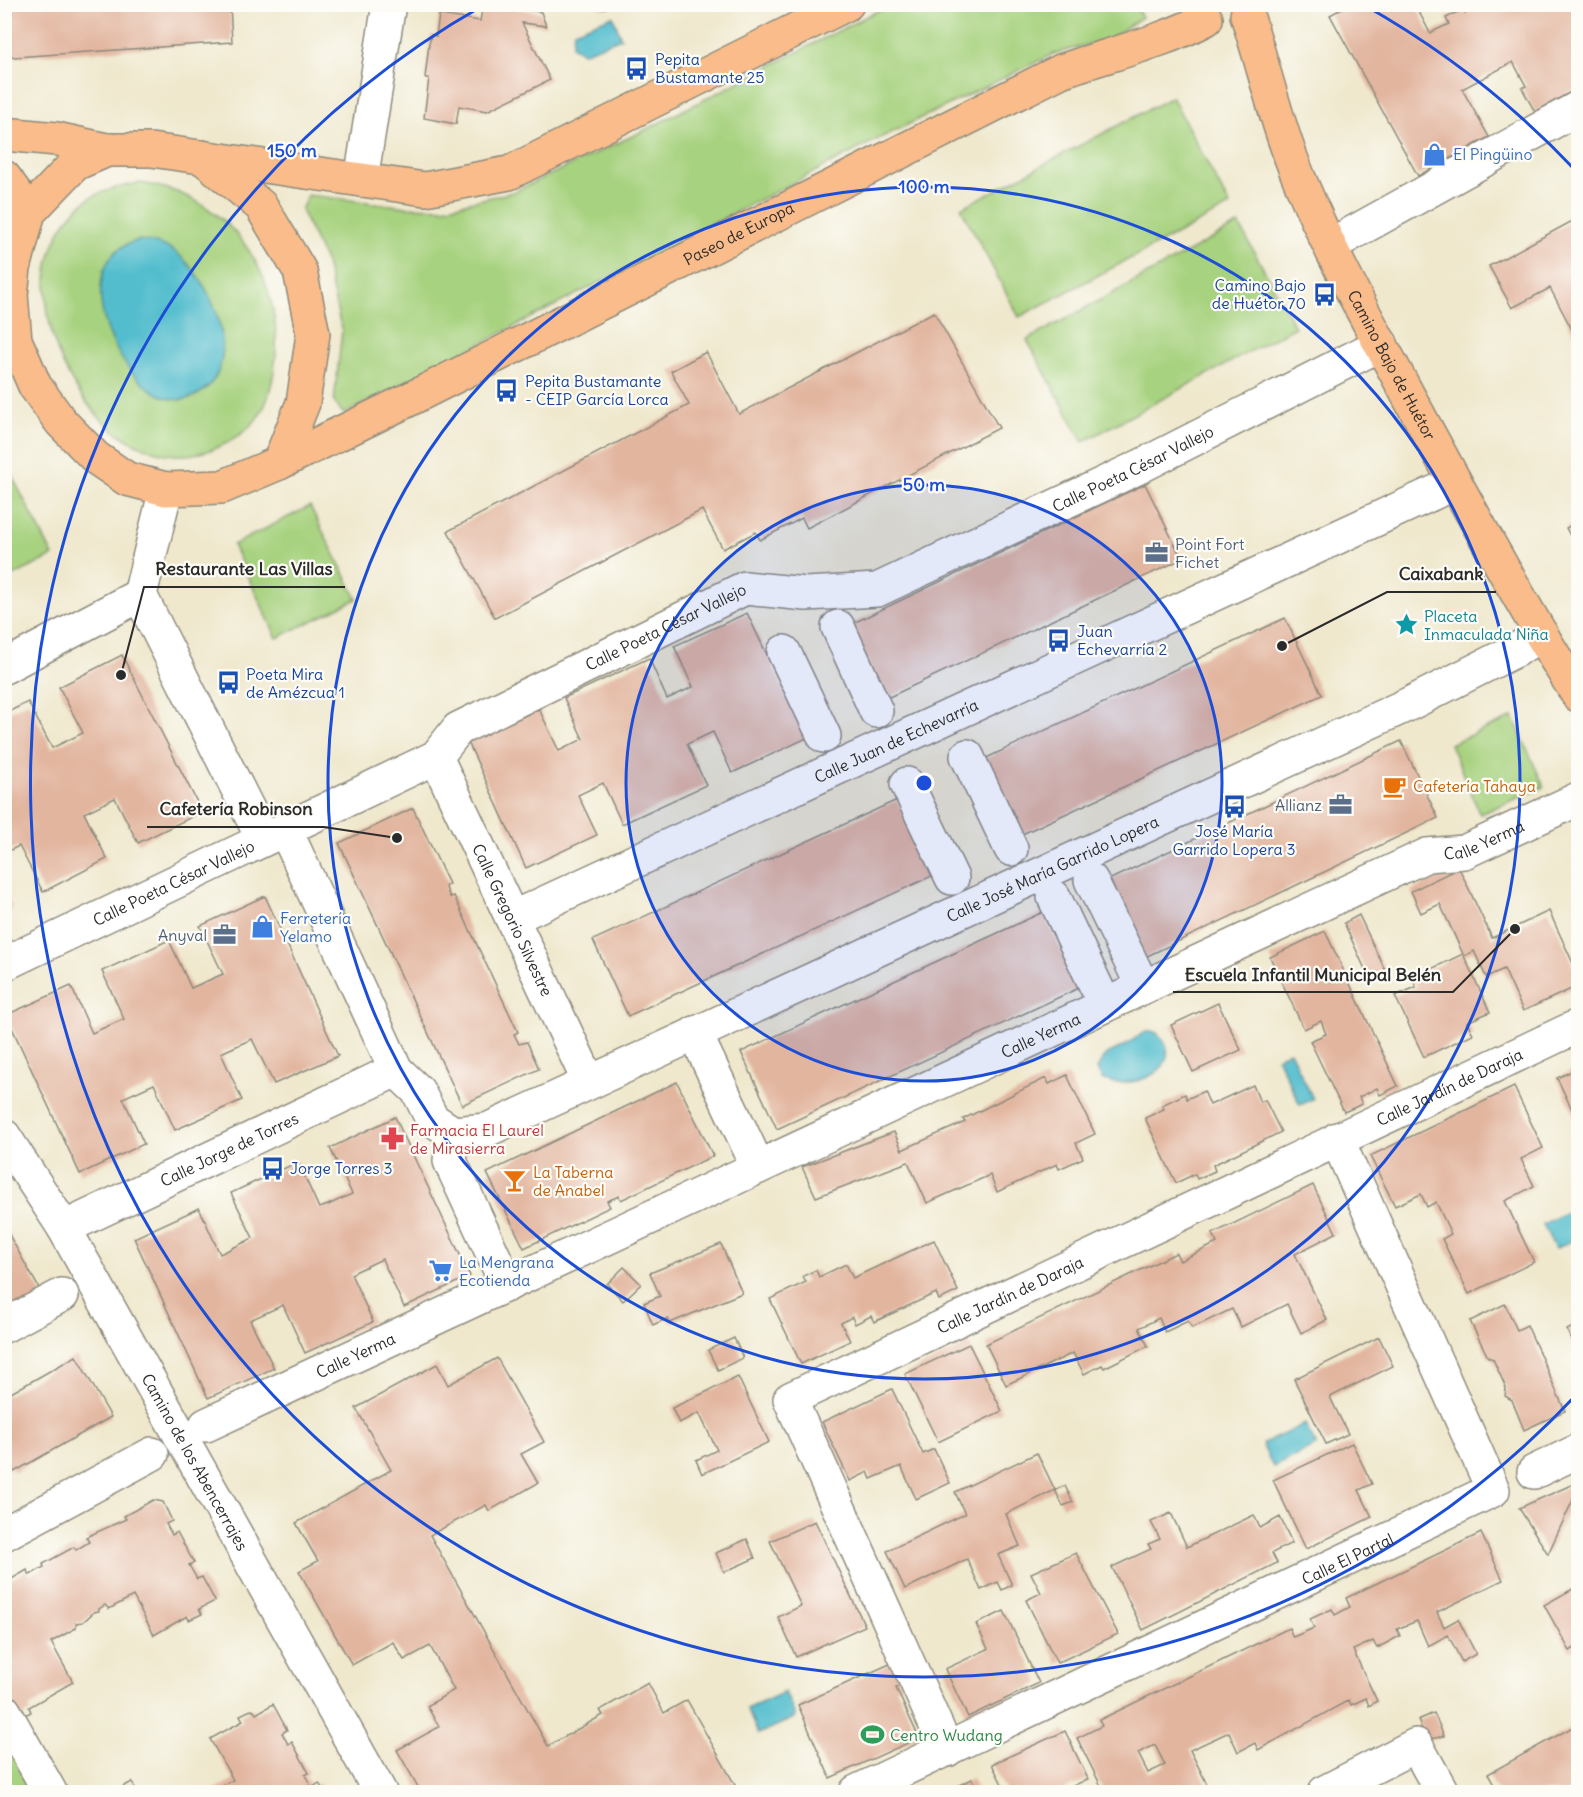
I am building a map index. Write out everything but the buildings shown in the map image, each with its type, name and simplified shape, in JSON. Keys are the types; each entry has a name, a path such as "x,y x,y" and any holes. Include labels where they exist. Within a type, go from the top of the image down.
{"main road":[{"path":"4,134 57,139 107,150 151,150 425,189 509,173 847,4"},
{"path":"1192,12 1227,20 1254,10"},
{"name":"Camino Bajo de Huétor","path":"1254,10 1287,145 1302,184 1381,344 1455,483 1578,695"},
{"name":"Paseo de Europa","path":"29,212 9,267 15,340 35,386 61,422 96,458 127,479 166,489 222,487 279,463 1061,71 1112,53 1174,36 1192,12"},
{"path":"4,177 29,212 75,164 107,150"},
{"path":"202,157 261,206 300,271 313,334 303,403 279,463"}],"street":[{"path":"361,180 389,4"},
{"path":"1331,245 1578,108"},
{"name":"Calle Poeta César Vallejo","path":"4,964 436,757 458,729 745,588 806,594 877,590 1141,465 1381,344"},
{"name":"Calle Juan de Echevarría","path":"512,918 1455,483"},
{"path":"166,489 140,596 274,834 396,1070 418,1091 432,1119 453,1133 450,1161 501,1273"},
{"path":"4,667 140,596"},
{"path":"838,627 876,711"},
{"name":"Calle José María Garrido Lopera","path":"453,1133 487,1130 1408,704 1513,651 1541,634"},
{"path":"784,652 824,736"},
{"path":"967,756 1011,849"},
{"name":"Calle Gregorio Silvestre","path":"436,757 589,1082"},
{"path":"907,784 952,878"},
{"name":"Calle Yerma","path":"206,1425 501,1273 753,1156 1105,1005 1426,855 1464,852 1578,799"},
{"path":"1091,880 1143,987"},
{"path":"1054,897 1105,1005"},
{"name":"Calle Jardín de Daraja","path":"947,1750 790,1399 1578,1026"},
{"path":"695,1034 753,1156"},
{"name":"Calle Jorge de Torres","path":"64,1228 396,1070"},
{"name":"Calle El Partal","path":"856,1792 1493,1490 1337,1139"},
{"name":"Camino de los Abencerrajes","path":"7,1146 64,1228 380,1792"},
{"path":"4,1326 62,1294"},
{"path":"1534,1472 1578,1451"},
{"path":"4,1534 152,1454"},
{"path":"4,1711 50,1792"},
{"path":"1325,1792 1416,1745 1442,1792"}],"green space":[{"path":"899,5 1135,5 1142,17 1109,39 1053,54 882,137 344,414 334,402 342,331 326,263 301,210 308,195 407,207 444,208 513,192 641,132 877,11"},
{"path":"1172,97 1230,206 1019,317 961,208"},
{"path":"140,183 176,192 208,208 234,231 254,258 268,290 275,324 275,360 268,397 261,413 245,431 223,445 182,455 144,448 109,426 81,394 60,356 48,314 47,272 59,233 65,223 77,208 92,197 109,190"},
{"path":"1239,224 1295,327 1083,442 1027,340"},
{"path":"5,462 53,556 4,580"},
{"path":"310,506 357,599 277,638 233,545"},
{"path":"1513,717 1544,787 1480,814 1450,744"},
{"path":"5,1737 35,1792 5,1792"}],"water":[{"path":"613,16 621,38 583,53 572,46 574,31"},
{"path":"140,240 162,245 174,251 200,279 211,299 222,341 221,361 214,379 200,393 175,399 151,390 129,368 112,340 102,308 102,278 114,254"},
{"path":"1144,1032 1156,1032 1166,1044 1167,1056 1163,1066 1154,1074 1128,1082 1102,1079 1097,1069 1105,1055 1126,1045"},
{"path":"1290,1051 1313,1099 1300,1105 1277,1057"},
{"path":"1578,1207 1578,1238 1555,1249 1543,1224"},
{"path":"1305,1424 1316,1446 1273,1467 1262,1444"},
{"path":"785,1692 796,1717 758,1734 747,1709"}],"place":[{"name":"Pepita Bustamante 25","path":"637,68"},
{"name":"El Pingüino","path":"1435,154"},
{"name":"Camino Bajo de Huétor 70","path":"1324,294"},
{"name":"Pepita Bustamante - CEIP García Lorca","path":"507,390"},
{"name":"Point Fort Fichet","path":"1157,553"},
{"name":"Placeta Inmaculada Niña","path":"1406,625"},
{"name":"Juan Echevarría 2","path":"1059,640"},
{"name":"Caixabank","path":"1282,646"},
{"name":"Restaurante Las Villas","path":"121,675"},
{"name":"Poeta Mira de Amézcua 1","path":"228,683"},
{"name":"Cafetería Tahaya","path":"1395,786"},
{"name":"Allianz","path":"1340,805"},
{"name":"José María Garrido Lopera 3","path":"1234,806"},
{"name":"Cafetería Robinson","path":"397,838"},
{"name":"Ferretería Yelamo","path":"262,927"},
{"name":"Escuela Infantil Municipal Belén","path":"1515,929"},
{"name":"Anyval","path":"225,935"},
{"name":"Farmacia El Laurel de Mirasierra","path":"392,1139"},
{"name":"Jorge Torres 3","path":"272,1168"},
{"name":"La Taberna de Anabel","path":"515,1181"},
{"name":"La Mengrana Ecotienda","path":"441,1271"},
{"name":"Centro Wudang","path":"872,1735"}]}
